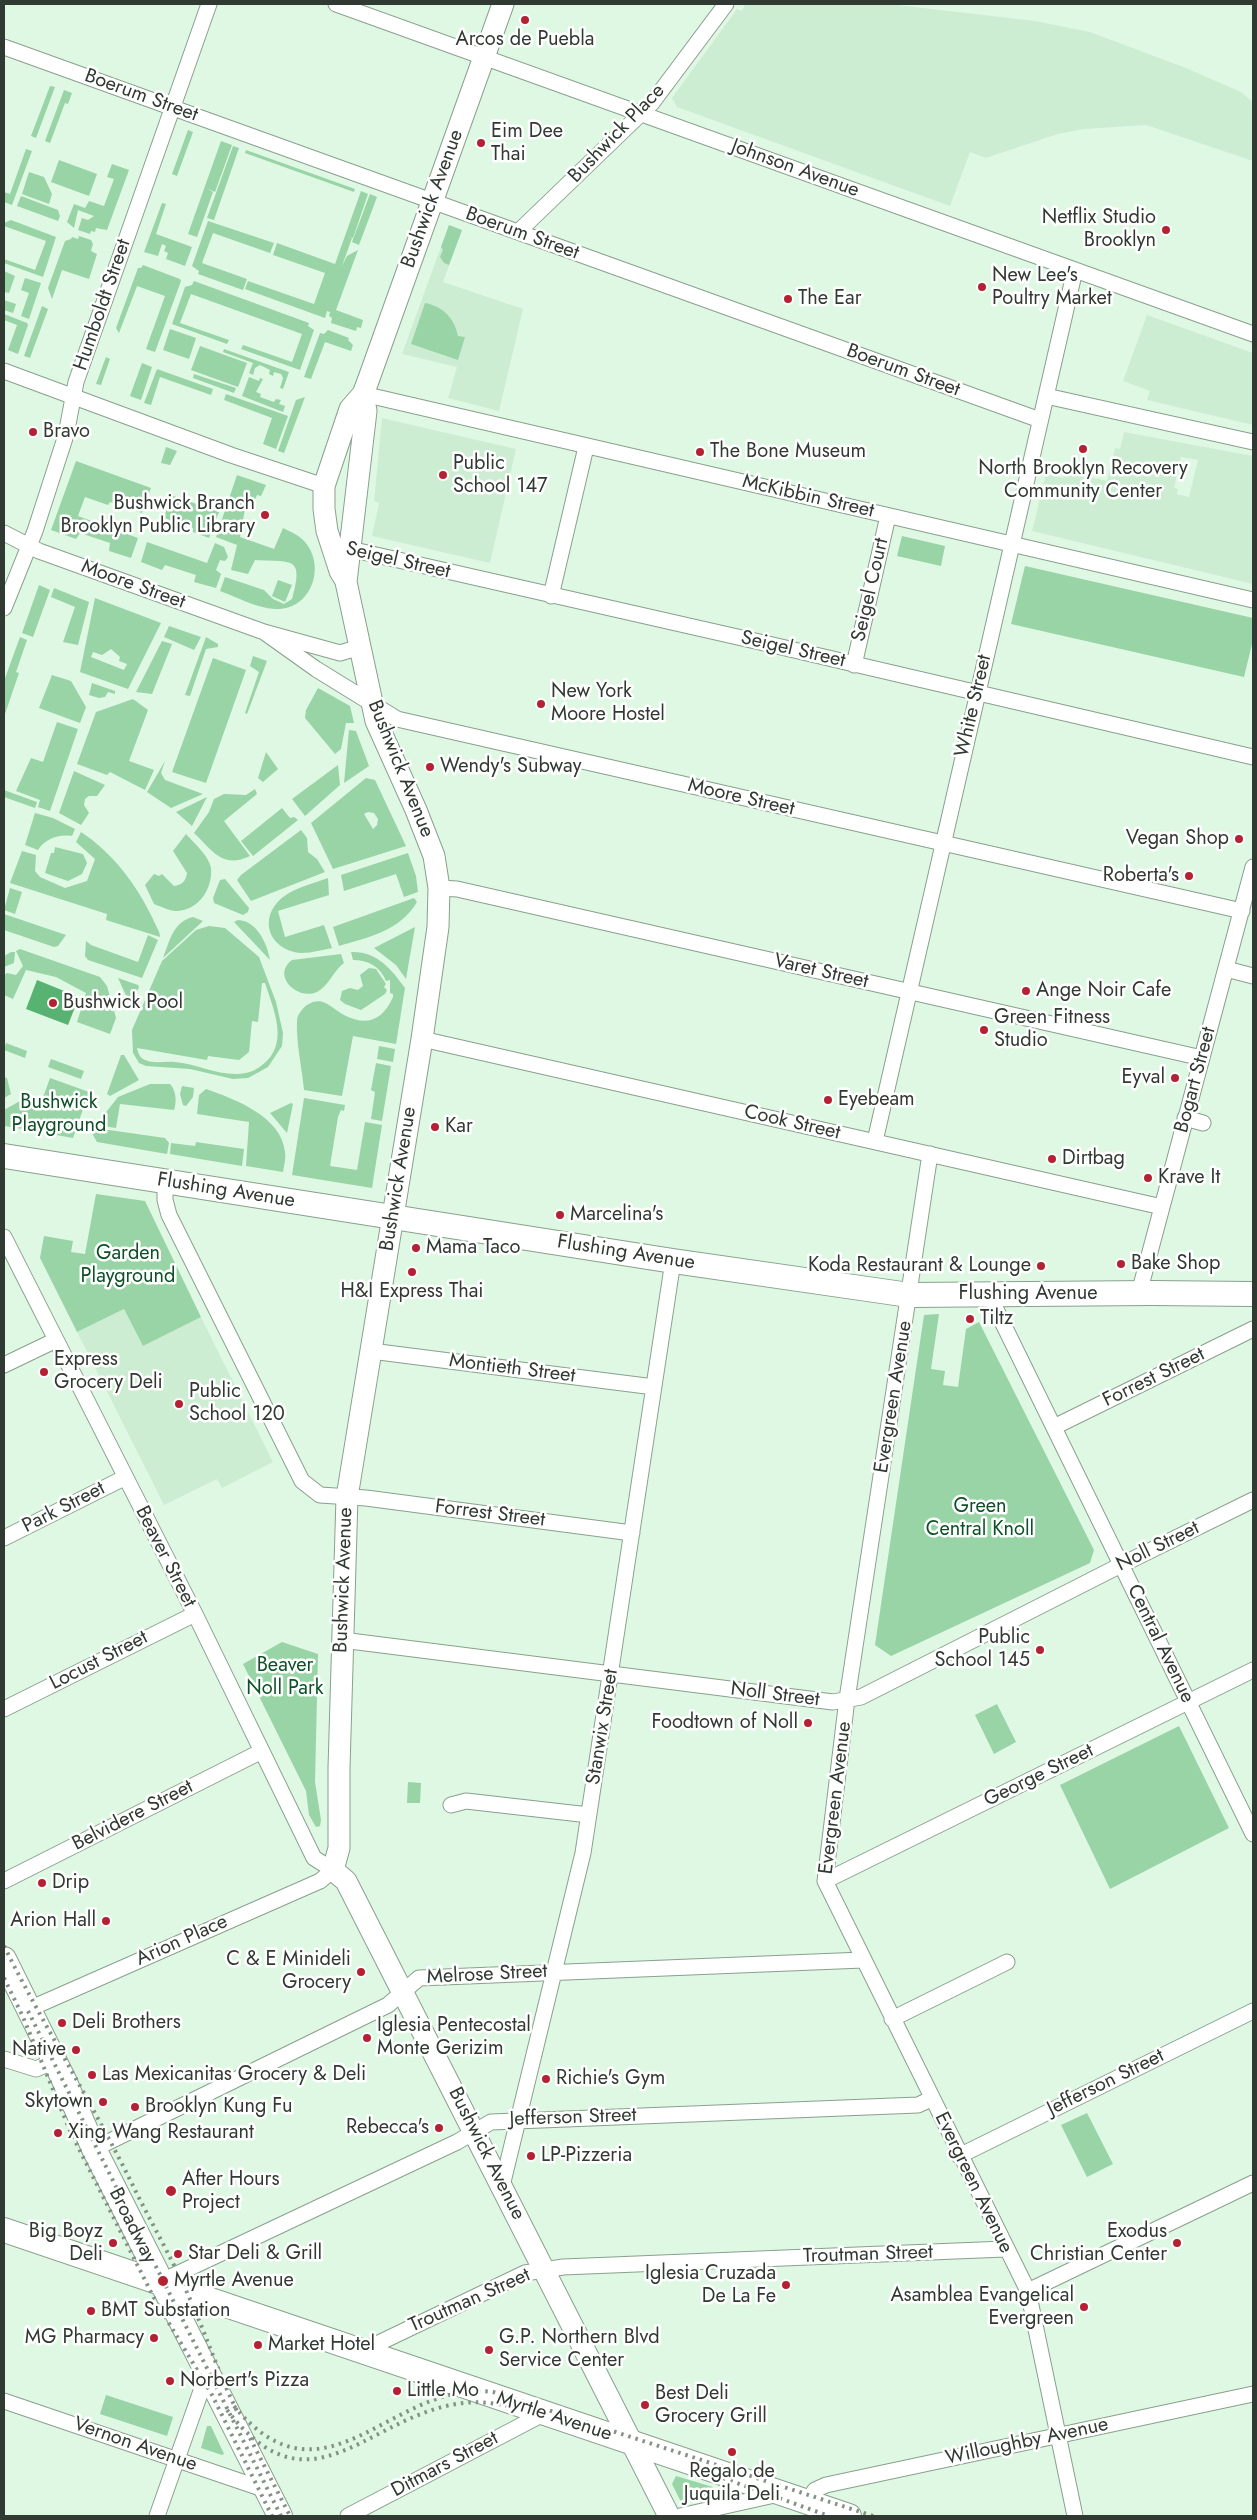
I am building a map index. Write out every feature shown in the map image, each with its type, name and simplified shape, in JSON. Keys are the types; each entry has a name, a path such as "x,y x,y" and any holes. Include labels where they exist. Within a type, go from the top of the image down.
{"main road":[{"name":"Bushwick Avenue","path":"503,4 363,394 350,409 324,486 324,509 341,547 346,582 376,721 416,810 434,856 440,888 438,927 422,1038 347,1497 342,1640 339,1848 333,1870 346,1881 669,2516"},
{"name":"Bushwick Avenue","path":"341,547 366,410 363,394"},
{"name":"Flushing Avenue","path":"4,1156 673,1261 909,1295 988,1293 1253,1294"},
{"name":"Broadway","path":"4,1959 55,2061 94,2149 280,2516"},
{"name":"Myrtle Avenue","path":"4,2230 849,2516"}],"street":[{"name":"Humboldt Street","path":"4,608 28,546 66,436 72,396 209,4"},
{"name":"Johnson Avenue","path":"336,4 1253,334"},
{"name":"Bushwick Place","path":"518,232 642,114 726,4"},
{"name":"Boerum Street","path":"4,47 1040,420"},
{"name":"White Street","path":"875,1141 1075,270"},
{"path":"4,372 231,455 324,486"},
{"name":"McKibbin Street","path":"363,394 1253,600"},
{"path":"1046,396 1253,442"},
{"path":"551,596 586,447"},
{"name":"Seigel Court","path":"854,665 888,516"},
{"name":"Moore Street","path":"4,533 28,546 264,632 340,652 360,647"},
{"name":"Seigel Street","path":"341,547 1253,757"},
{"name":"Moore Street","path":"264,632 316,669 397,719 1242,911"},
{"name":"Bogart Street","path":"1140,1293 1253,867"},
{"name":"Varet Street","path":"440,888 457,889 1202,1058"},
{"path":"1226,969 1253,976"},
{"name":"Cook Street","path":"422,1038 1162,1207"},
{"path":"1185,1118 1203,1123"},
{"name":"Evergreen Avenue","path":"930,1154 848,1699 824,1881 1005,2249 1028,2291 1075,2516"},
{"name":"Forrest Street","path":"165,1182 165,1200 169,1215 302,1481 320,1495 632,1533"},
{"name":"Beaver Street","path":"4,1237 124,1478 195,1614 314,1858 333,1870"},
{"name":"Stanwix Street","path":"502,2186 583,1853 673,1261"},
{"name":"Central Avenue","path":"988,1293 1253,1834"},
{"name":"Forrest Street","path":"1054,1427 1253,1330"},
{"path":"4,1365 56,1340"},
{"name":"Montieth Street","path":"371,1351 654,1387"},
{"name":"Park Street","path":"4,1538 124,1478"},
{"name":"Noll Street","path":"342,1640 833,1702 862,1697 1121,1564 1253,1500"},
{"name":"Locust Street","path":"4,1709 195,1614"},
{"name":"George Street","path":"824,1881 1253,1670"},
{"name":"Belvidere Street","path":"4,1881 262,1751"},
{"path":"451,1805 466,1801 589,1815"},
{"name":"Arion Place","path":"29,2009 320,1880 333,1870"},
{"name":"Melrose Street","path":"94,2149 388,2005 419,1978 863,1960"},
{"path":"892,2019 1007,1962"},
{"name":"Jefferson Street","path":"959,2156 1253,2011"},
{"path":"4,2059 36,2069 55,2061"},
{"name":"Jefferson Street","path":"160,2282 457,2142 491,2122 918,2105 931,2099"},
{"path":"1028,2291 1253,2183"},
{"name":"Troutman Street","path":"360,2352 525,2273 563,2266 1005,2249"},
{"path":"157,2516 207,2374"},
{"name":"Willoughby Avenue","path":"807,2502 816,2490 826,2484 1253,2394"},
{"name":"Vernon Avenue","path":"4,2401 177,2458 266,2490"},
{"name":"Ditmars Street","path":"348,2516 543,2414"},
{"path":"680,2516 781,2493"}],"shaded area":[{"path":"745,4 889,4 1035,21 1090,32 1186,68 1241,92 1253,102 1253,161 1146,125 1084,129 1058,134 986,158 970,152 950,206 677,107 672,98 737,9 742,11"},
{"path":"449,225 462,230 443,282 523,309 499,411 448,398 457,367 402,354"},
{"path":"1147,315 1253,353 1253,425 1147,400 1150,391 1123,381"},
{"name":"Public School 147","path":"382,418 516,449 490,563 372,536 379,503 374,501"},
{"path":"1124,432 1253,456 1253,584 1032,531 1046,474 1063,478 1065,472 1107,481 1115,448 1120,449","holes":["1181,457 1198,460 1189,497 1177,494 1178,489 1174,488"]},
{"name":"Bushwick Pool","path":"37,980 79,997 68,1025 26,1009"},
{"name":"Public School 120","path":"124,1309 143,1346 201,1317 273,1462 222,1488 217,1479 164,1505 77,1332"}],"green space":[{"path":"50,86 55,87 36,138 31,136"},
{"path":"64,90 72,93 68,104 65,103 50,143 45,141"},
{"path":"188,130 193,132 177,176 172,174"},
{"path":"221,141 232,145 215,192 208,189 213,192 197,237 188,234"},
{"path":"233,146 239,148 214,220 207,218"},
{"path":"26,149 32,151 12,205 4,202 4,192 10,194"},
{"path":"246,150 355,189 354,192 245,153"},
{"path":"59,160 97,174 89,196 51,182"},
{"path":"112,164 129,170 107,230 96,228 95,232 91,231 90,234 78,230 82,218 88,220 94,216 78,210 74,228 67,222 74,204 85,208 89,201 104,206 114,179 107,177"},
{"path":"29,172 44,177 52,194 49,204 22,194"},
{"path":"361,191 368,194 353,238 347,236 352,238 342,266 347,256 358,250 336,310 363,320 361,328 357,327 356,331 331,323 330,312 327,311 325,318 245,289 248,281 314,304 325,273 273,255 277,243 335,264"},
{"path":"370,194 377,197 359,245 352,242"},
{"path":"21,196 58,210 60,216 58,221 17,206"},
{"path":"162,203 166,204 156,234 192,247 185,266 166,259 168,253 164,251 166,246 162,244 158,256 144,252"},
{"path":"11,220 56,237 43,277 4,263 4,259 35,270 46,241 4,226 4,223"},
{"path":"208,221 274,243 270,253 213,233 202,263 247,279 243,290 198,274 199,271 192,266"},
{"path":"449,225 462,230 449,265 444,263 440,257 443,250 441,247"},
{"path":"79,236 91,240 93,244 91,251 97,254 89,279 62,270 52,299 48,288 65,241 72,237 78,239"},
{"path":"143,265 181,281 155,352 146,349 165,296 137,286 119,333 116,328 138,268 141,268"},
{"path":"4,271 15,276 9,293 4,292"},
{"path":"25,278 41,283 29,319 21,316 29,293 21,290"},
{"path":"194,281 309,323 308,326 314,330 300,370 241,349 243,345 292,362 302,334 191,294 180,323 229,340 227,344 172,324 185,287 192,285"},
{"path":"4,300 16,304 13,313 4,310"},
{"path":"425,303 443,310 454,324 458,336 465,337 458,360 411,344"},
{"path":"42,306 48,309 30,358 24,356"},
{"path":"4,314 28,325 18,354 8,350 17,325 4,320"},
{"path":"170,329 196,338 189,359 163,350"},
{"path":"328,330 349,338 348,340 353,345 351,351 325,342 311,379 304,377 320,333 324,334"},
{"path":"200,346 247,363 238,387 191,370"},
{"path":"224,349 289,372 283,389 280,388 283,378 281,374 274,372 273,376 269,374 270,370 260,365 255,368 253,375 249,373 253,363 223,352"},
{"path":"106,357 110,359 101,385 96,384"},
{"path":"142,363 152,367 141,400 130,396"},
{"path":"157,369 213,389 211,395 160,377 151,405 144,403"},
{"path":"194,374 236,388 234,393 193,378"},
{"path":"249,377 259,381 260,378 263,379 256,392 261,394 260,397 274,402 276,399 281,400 279,404 285,406 283,412 242,396"},
{"path":"226,394 288,416 276,449 263,444 272,418 224,400"},
{"path":"305,397 284,453 278,451 296,400"},
{"path":"166,447 177,451 170,465 161,463"},
{"path":"76,461 151,488 142,513 110,502 108,505 85,497 78,516 138,538 131,558 109,551 110,543 80,533 76,539 51,530"},
{"path":"237,475 266,485 261,496 257,495 254,502 248,501 246,503 240,537 274,549 283,528 303,540 311,552 315,564 311,586 306,596 298,603 287,608 261,607 220,591 225,577 264,590 273,599 284,604 292,599 296,585 297,574 295,568 292,564 286,562 255,560 248,574 231,570 237,545 216,537"},
{"path":"171,495 219,512 209,538 193,532 193,528 164,518"},
{"path":"902,536 945,546 941,566 897,556"},
{"path":"147,542 207,563 215,543 224,547 228,557 225,561 220,560 216,570 221,574 216,588 194,582 196,575 165,565 162,570 141,562"},
{"path":"1025,566 1253,618 1253,640 1244,677 1011,624"},
{"path":"278,580 292,585 285,602 272,596"},
{"path":"39,585 50,590 33,637 22,633"},
{"path":"54,588 89,602 78,645 63,642 75,607 51,597"},
{"path":"95,598 161,623 128,689 80,672","holes":["111,649 120,657 119,661 127,664 124,670 91,657 93,652 102,655"]},
{"path":"169,626 201,637 194,650 164,637"},
{"path":"20,637 27,640 16,672 19,673 4,717 4,681"},
{"path":"206,637 218,644 218,647 206,649 190,696 185,695"},
{"path":"162,641 172,644 152,694 136,692"},
{"path":"253,656 267,661 247,714 245,713 259,672 250,666"},
{"path":"213,658 246,670 206,783 172,772"},
{"path":"52,675 71,681 86,707 80,723 39,708"},
{"path":"92,683 115,691 115,694 108,692 105,697 99,698 89,695"},
{"path":"318,688 350,706 354,723 346,723 341,749 335,754 305,718 306,710"},
{"path":"133,699 148,710 129,761 154,770 145,790 110,772 107,775 77,764 96,712"},
{"path":"57,722 78,729 50,811 38,807 40,800 16,791 31,758 43,762"},
{"path":"349,730 356,731 369,766 344,783"},
{"path":"266,752 278,769 263,782 258,778"},
{"path":"165,761 161,773 165,780 203,794 171,808 147,792"},
{"path":"338,765 340,785 305,816 292,799"},
{"path":"74,771 105,785 97,796 89,796 85,799 84,805 89,813 81,825 59,813"},
{"path":"366,778 375,780 406,846 333,869 311,823","holes":["368,812 374,813 378,819 377,825 373,829 364,814"]},
{"path":"255,789 257,794 224,821 250,856 232,860 225,859 213,852 194,833 209,812 214,799 224,794 246,795"},
{"path":"4,790 37,802 35,808 4,797"},
{"path":"207,797 192,826 176,812"},
{"path":"282,808 290,818 294,817 298,820 253,856 241,841"},
{"path":"35,813 53,818 75,829 72,836 52,838 38,850 25,845"},
{"path":"301,830 307,838 308,852 317,859 325,872 251,901 237,880"},
{"path":"81,832 104,850 123,871 146,906 160,937 106,920 107,914 10,883 22,851 36,855 35,871 40,877 65,888 87,881 95,859 76,842"},
{"path":"186,834 210,863 211,876 207,891 197,903 184,910 173,911 154,904 145,885 154,874 159,876 162,874 174,886 181,884 185,880 187,873 173,851"},
{"path":"55,847 83,854 87,863 82,874 68,881 45,873 51,853 54,853"},
{"path":"408,853 416,876 418,892 404,897 396,874 344,891 341,875"},
{"path":"328,878 329,895 278,911 285,937 324,925 332,948 303,953 284,948 271,935 269,918 272,910 290,892"},
{"path":"225,879 249,908 248,912 243,915 214,903 213,898 220,880"},
{"path":"10,888 22,892 15,914 4,910"},
{"path":"414,898 417,902 410,912 393,926 372,936 339,946 333,927"},
{"path":"4,914 66,935 58,946 54,947 4,930"},
{"path":"193,917 203,921 163,958 170,938 177,927 186,919"},
{"path":"238,920 251,924 260,934 264,940 270,960 234,922"},
{"path":"209,926 225,928 259,957 276,1002 283,1033 282,1046 268,1067 248,1078 233,1079 190,1069 146,1066 139,1063 133,1053 132,1030 162,961 196,930","holes":["262,983 265,983 278,1029 275,1048 271,1056 257,1069 246,1073 228,1074 184,1063 148,1061 140,1055 137,1048 207,1060 208,1056 239,1060 249,1052 252,1021 258,1022"]},
{"path":"415,927 406,979 396,965 374,948"},
{"path":"148,935 158,940 142,978 88,960 85,956 86,941 91,945 138,962"},
{"path":"20,949 100,977 107,986 116,1018 110,1034 77,1022 86,993 56,977 26,970 13,999 4,995 4,975 7,973 16,975 23,966 16,951"},
{"path":"15,952 14,963 4,967 4,956"},
{"path":"351,952 360,952 382,962 405,988 396,1044 353,1036 342,1096 304,1090 297,1029 298,1017 303,1008 318,1001 327,1004 352,1019 367,1021 379,1016 389,1005 393,997 393,994 390,993 390,980 386,981 380,971 373,965 364,961 353,960"},
{"path":"341,954 344,963 325,986 317,992 302,993 295,990 285,979 286,966 292,960"},
{"path":"369,968 376,969 386,984 384,987 387,990 385,994 361,1010 345,1004 340,1000 342,991 350,988 358,990 363,986 360,975"},
{"path":"118,978 138,985 139,987 132,1002 129,1002"},
{"path":"6,1043 27,1051 25,1058 4,1050"},
{"path":"379,1046 395,1049 393,1062 377,1059"},
{"path":"121,1055 124,1055 139,1080 110,1096 107,1094"},
{"path":"51,1059 84,1071 81,1079 48,1067"},
{"path":"376,1063 391,1066 382,1121 371,1119 375,1092 371,1090"},
{"path":"4,1077 7,1078 11,1094 4,1098"},
{"name":"Bushwick Playground","path":"50,1078 89,1092 73,1138 5,1126 4,1110 27,1097 32,1099 35,1097 41,1103"},
{"path":"150,1084 170,1084 174,1089 174,1110 120,1104 116,1128 96,1125 118,1097"},
{"path":"182,1086 194,1088 193,1097 186,1106 183,1105 180,1094"},
{"path":"206,1089 243,1104 266,1119 282,1140 285,1152 283,1172 246,1166 249,1122 197,1114 199,1095"},
{"path":"304,1098 345,1105 344,1111 341,1110 338,1117 330,1166 357,1170 365,1122 382,1125 372,1188 292,1175"},
{"path":"291,1103 293,1104 287,1133 270,1113"},
{"path":"95,1128 165,1138 169,1143 167,1154 97,1142 93,1135"},
{"path":"196,1142 244,1149 242,1166 170,1154 171,1143 195,1146"},
{"name":"Garden Playground","path":"96,1194 145,1201 201,1317 143,1346 124,1309 77,1332 40,1258 44,1236 73,1241 71,1252 85,1254"},
{"name":"Green Central Knoll","path":"939,1314 931,1369 945,1371 943,1385 958,1387 966,1329 979,1322 1094,1550 1090,1563 891,1656 875,1645 924,1315"},
{"name":"Beaver Noll Park","path":"282,1642 318,1654 315,1782 321,1820 320,1826 316,1827 309,1815 306,1791 243,1664"},
{"path":"997,1704 1016,1742 994,1754 975,1715"},
{"path":"1179,1726 1229,1828 1110,1889 1060,1785"},
{"path":"408,1782 421,1783 420,1803 407,1803"},
{"path":"1087,2113 1113,2164 1087,2177 1061,2125"},
{"path":"106,2395 173,2417 167,2436 100,2414"},
{"path":"207,2426 211,2426 224,2454 201,2448"},
{"path":"676,2476 713,2487 713,2495 681,2502 672,2484"}],"railway":[{"path":"4,1946 105,2131 175,2268 237,2411"},
{"path":"4,1978 23,2017 71,2133 155,2300 211,2393 272,2516"},
{"path":"28,2011 281,2516"},
{"path":"234,2406 267,2437 299,2449 330,2447 360,2435 424,2404 457,2393 493,2392 873,2516"},
{"path":"227,2410 256,2440 283,2456 309,2459 334,2454 415,2416 446,2406 470,2402 493,2403 539,2415"},
{"path":"250,2438 290,2516"},
{"path":"695,2468 829,2516"}],"place":[{"name":"Arcos de Puebla","path":"525,20"},
{"name":"Eim Dee Thai","path":"481,143"},
{"name":"Netflix Studio Brooklyn","path":"1166,230"},
{"name":"New Lee's Poultry Market","path":"982,287"},
{"name":"The Ear","path":"788,299"},
{"name":"Bravo","path":"33,432"},
{"name":"North Brooklyn Recovery Community Center","path":"1083,449"},
{"name":"The Bone Museum","path":"700,452"},
{"name":"Public School 147","path":"443,475"},
{"name":"Bushwick Branch Brooklyn Public Library","path":"265,515"},
{"name":"New York Moore Hostel","path":"541,704"},
{"name":"Wendy's Subway","path":"430,767"},
{"name":"Vegan Shop","path":"1239,839"},
{"name":"Roberta's","path":"1189,876"},
{"name":"Ange Noir Cafe","path":"1026,991"},
{"name":"Bushwick Pool","path":"53,1003"},
{"name":"Green Fitness Studio","path":"984,1030"},
{"name":"Eyval","path":"1175,1078"},
{"name":"Eyebeam","path":"828,1100"},
{"name":"Kar","path":"435,1127"},
{"name":"Dirtbag","path":"1052,1159"},
{"name":"Krave It","path":"1148,1178"},
{"name":"Marcelina's","path":"560,1215"},
{"name":"Mama Taco","path":"416,1248"},
{"name":"Bake Shop","path":"1121,1264"},
{"name":"Koda Restaurant & Lounge","path":"1041,1266"},
{"name":"H&I Express Thai","path":"412,1272"},
{"name":"Tiltz","path":"970,1319"},
{"name":"Express Grocery Deli","path":"44,1372"},
{"name":"Public School 120","path":"179,1404"},
{"name":"Public School 145","path":"1040,1650"},
{"name":"Foodtown of Noll","path":"808,1723"},
{"name":"Drip","path":"42,1883"},
{"name":"Arion Hall","path":"106,1921"},
{"name":"C & E Minideli Grocery","path":"361,1972"},
{"name":"Deli Brothers","path":"62,2023"},
{"name":"Iglesia Pentecostal Monte Gerizim","path":"367,2038"},
{"name":"Native","path":"76,2050"},
{"name":"Las Mexicanitas Grocery & Deli","path":"92,2075"},
{"name":"Richie's Gym","path":"546,2079"},
{"name":"Skytown","path":"103,2102"},
{"name":"Brooklyn Kung Fu","path":"135,2107"},
{"name":"Rebecca's","path":"439,2128"},
{"name":"Xing Wang Restaurant","path":"58,2133"},
{"name":"LP-Pizzeria","path":"531,2156"},
{"name":"After Hours Project","path":"171,2191"},
{"name":"Big Boyz Deli","path":"113,2243"},
{"name":"Exodus Christian Center","path":"1177,2243"},
{"name":"Star Deli & Grill","path":"178,2254"},
{"name":"Myrtle Avenue","path":"163,2281"},
{"name":"Iglesia Cruzada De La Fe","path":"786,2285"},
{"name":"Asamblea Evangelical Evergreen","path":"1084,2307"},
{"name":"BMT Substation","path":"91,2311"},
{"name":"MG Pharmacy","path":"154,2338"},
{"name":"Market Hotel","path":"258,2345"},
{"name":"G.P. Northern Blvd Service Center","path":"489,2350"},
{"name":"Norbert's Pizza","path":"170,2381"},
{"name":"Little Mo","path":"397,2391"},
{"name":"Best Deli Grocery Grill","path":"645,2405"},
{"name":"Regalo de Juquila Deli","path":"732,2452"}]}
